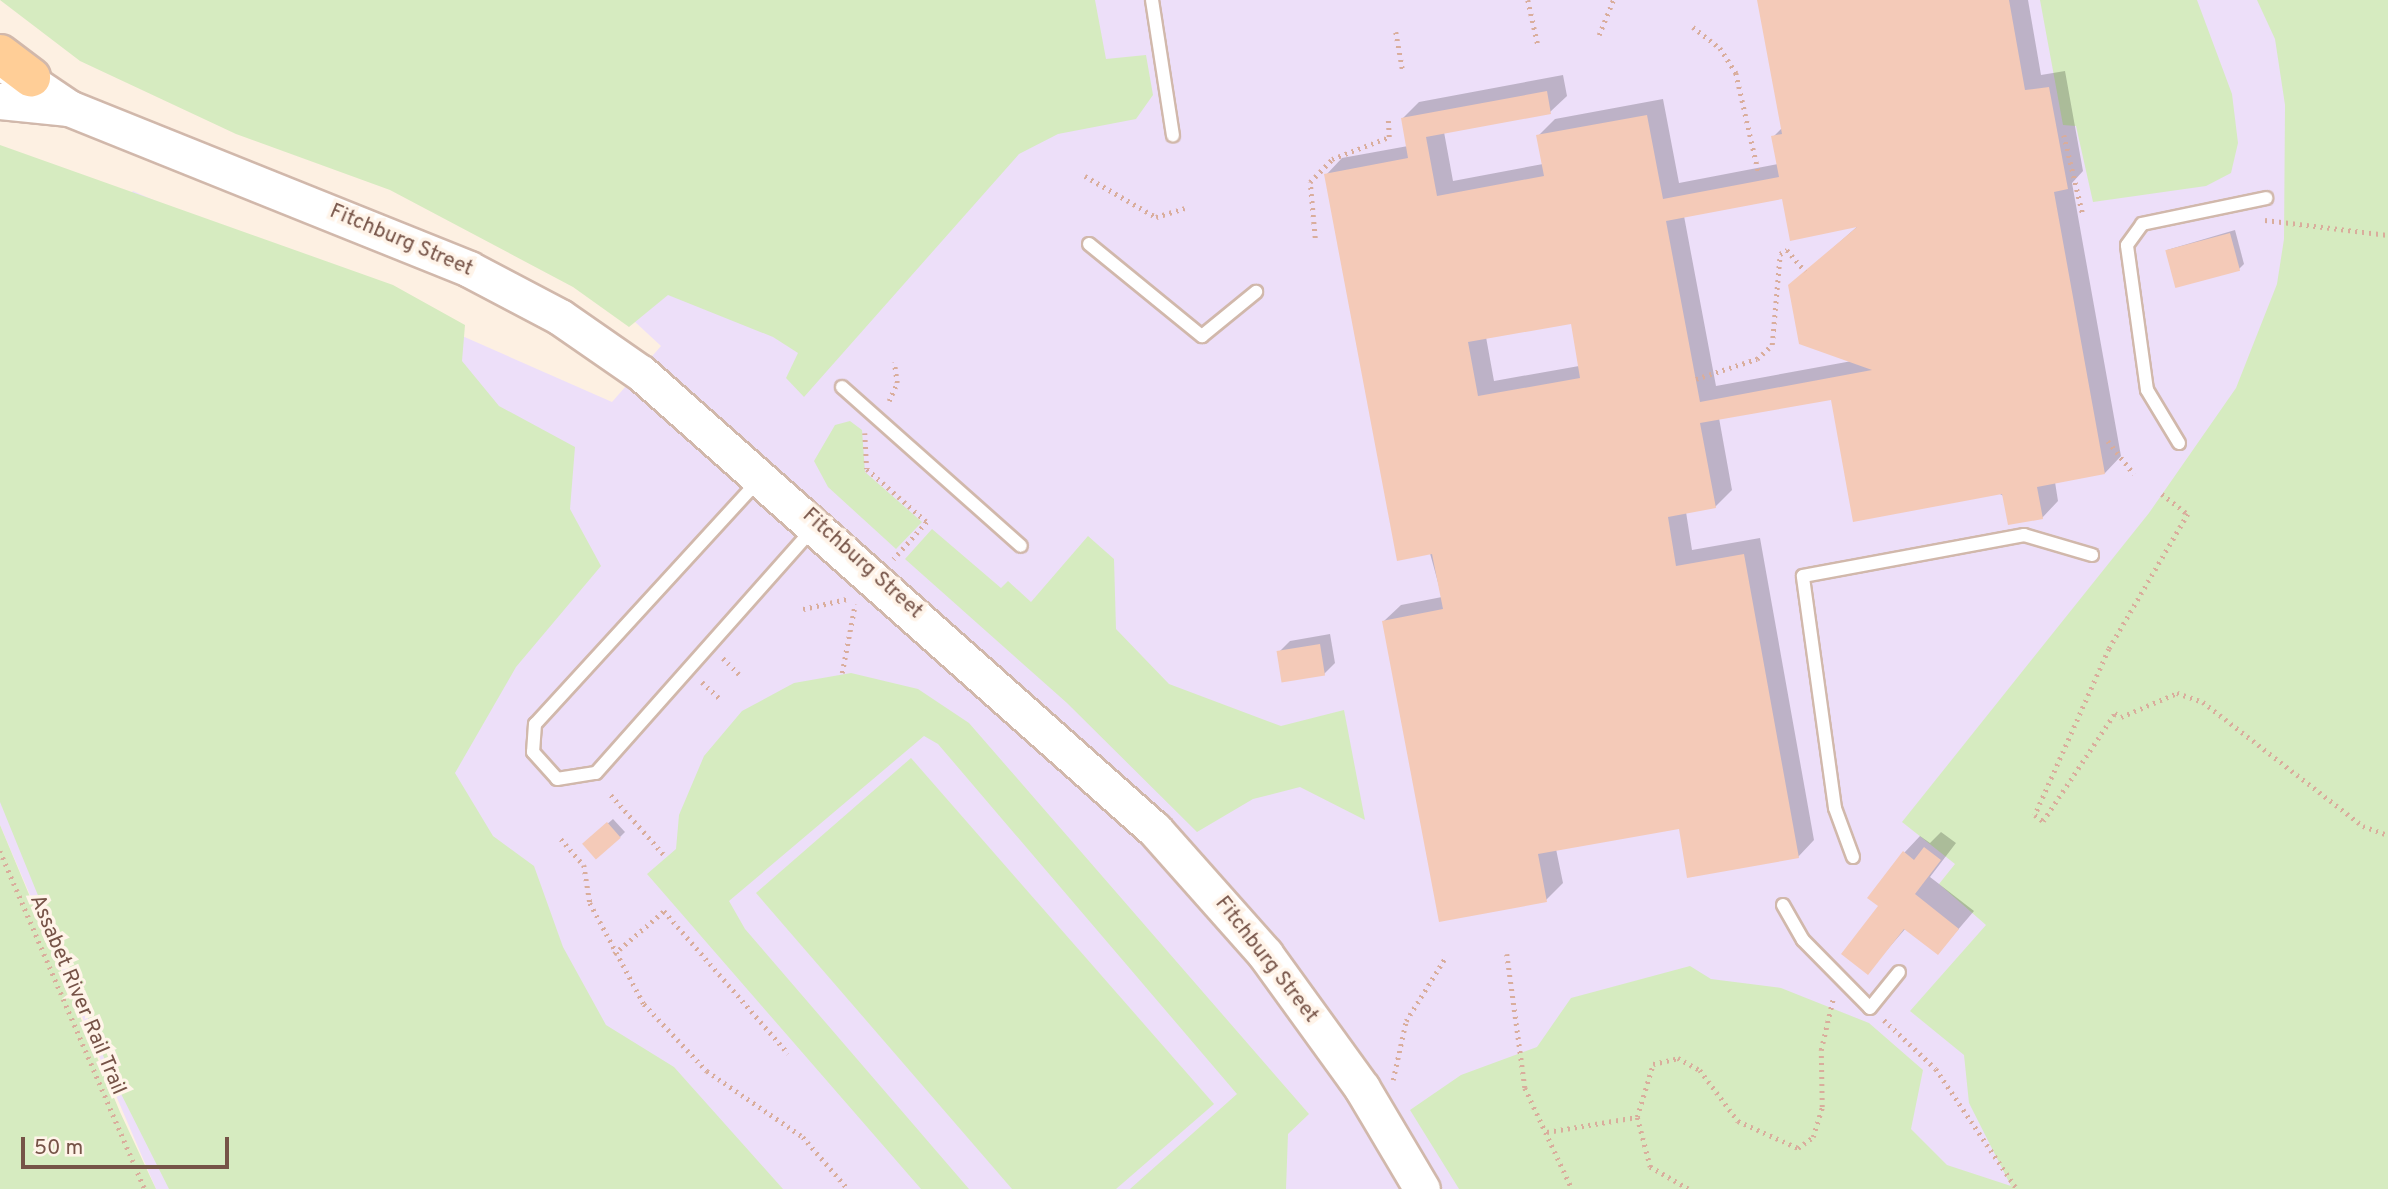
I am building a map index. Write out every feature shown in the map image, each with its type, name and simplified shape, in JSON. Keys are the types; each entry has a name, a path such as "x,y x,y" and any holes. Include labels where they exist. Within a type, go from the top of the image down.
{"main road":[{"path":"0,54 15,70"}],"street":[{"path":"15,70 69,108"},
{"path":"0,101 69,108"},
{"name":"Fitchburg Street","path":"69,108 515,292 631,366 763,475 1114,791 1233,915 1335,1049 1422,1189"}],"lane":[{"path":"1152,0 1173,135"},
{"path":"2179,443 2147,390 2127,245 2142,224 2266,198"},
{"path":"1088,244 1202,336 1256,292"},
{"path":"842,387 1021,545"},
{"path":"763,475 535,724 533,752 557,779 596,773 817,524"},
{"path":"1853,857 1835,808 1803,576 2024,535 2092,555"},
{"path":"1783,905 1803,940 1845,986 1870,1008 1899,972"}],"path":[{"path":"1528,0 1538,45"},
{"path":"1600,35 1613,0"},
{"path":"1693,27 1720,48 1736,73 1759,174"},
{"path":"1396,32 1403,71"},
{"path":"1315,238 1310,181 1332,159 1389,137 1388,120"},
{"path":"2064,135 2083,215"},
{"path":"1085,176 1156,217 1185,208"},
{"path":"2265,220 2388,235"},
{"path":"1696,379 1757,359 1772,345 1780,254 1787,250 1805,271"},
{"path":"889,401 897,383 894,362"},
{"path":"865,430 867,469 927,522 894,560"},
{"path":"2108,441 2134,474"},
{"path":"2162,494 2188,514 2109,649 2035,816 2043,821 2115,713 2121,717 2177,693 2203,702 2363,826 2388,835"},
{"path":"803,609 837,598 861,598 851,609 842,673"},
{"path":"611,795 666,858"},
{"path":"561,839 584,865 590,903 614,954 674,1041 707,1071 803,1137 848,1189"},
{"name":"Assabet River Rail Trail","path":"0,851 145,1189"},
{"path":"614,954 664,911 788,1053"},
{"path":"1507,954 1525,1088 1572,1189"},
{"path":"1388,1094 1406,1021 1445,958"},
{"path":"1688,1189 1650,1167 1637,1117 1653,1064 1678,1058 1700,1070 1738,1121 1798,1149 1813,1137 1822,1107 1821,1050 1833,999 1845,986"},
{"path":"1870,1008 1936,1069 2017,1189"},
{"path":"1547,1132 1637,1117"}],"shaded area":[{"path":"464,0 2388,0 2298,1189 156,1189 0,825 0,356 133,191 612,402 661,346 553,246"}],"green space":[{"path":"0,0 1095,0 1106,59 1146,55 1153,95 1136,119 1058,134 1019,154 804,397 786,378 798,353 773,337 668,295 629,327 573,287 390,190 236,134 80,61"},
{"path":"2040,0 2197,0 2232,94 2238,143 2231,173 2206,186 2093,202 2076,126 2063,125"},
{"path":"2257,0 2388,0 2388,1189 1459,1189 1410,1110 1461,1075 1537,1047 1571,998 1690,966 1711,979 1781,988 1869,1023 1923,1070 1911,1129 1947,1165 2011,1186 1969,1103 1964,1055 1910,1011 1986,925 1939,884 1955,864 1902,822 2149,513 2236,388 2277,284 2284,239 2285,105 2275,39"},
{"path":"0,145 393,285 465,325 462,361 499,406 575,447 570,509 601,566 516,667 455,773 493,836 534,866 563,947 606,1025 674,1067 783,1189 169,1189 109,1070 0,802"},
{"path":"850,421 862,430 865,472 922,522 896,549 828,487 814,461 835,425"},
{"path":"932,529 1001,588 1008,581 1031,602 1088,536 1114,559 1116,629 1169,684 1281,726 1344,710 1365,820 1300,787 1253,799 1197,832 1067,703 905,559"},
{"path":"851,673 918,689 969,723 1309,1114 1288,1134 1286,1189 1130,1189 1237,1094 938,744 924,736 729,901 745,929 969,1189 921,1189 647,874 676,849 679,815 704,756 742,711 794,683"},
{"path":"911,758 1214,1104 1116,1189 1012,1189 756,893"},
{"path":"0,825 120,1112 156,1189 0,1189"}],"building":[{"path":"1757,0 2009,0 2025,90 2049,87 2068,189 2054,192 2105,474 2037,487 2043,519 2008,525 2002,494 1853,522 1831,400 1700,423 1716,508 1668,517 1676,566 1744,554 1799,858 1687,878 1679,829 1538,854 1547,902 1439,922 1382,621 1443,609 1432,554 1397,561 1324,174 1408,158 1401,118 1547,91 1551,114 1426,137 1437,196 1544,176 1536,135 1647,115 1663,199 1779,177 1771,136 1782,134","holes":["1782,199 1790,241 1857,227 1788,285 1799,344 1872,370 1700,402 1666,221","1571,324 1580,378 1478,396 1468,342"]},
{"path":"2230,233 2240,271 2175,288 2165,250"},
{"path":"1320,644 1325,676 1282,682 1277,651"},
{"path":"607,822 621,838 596,859 582,844"},
{"path":"1924,847 1941,860 1915,894 1959,929 1938,955 1904,929 1868,975 1841,954 1878,906 1867,898 1903,851 1914,860"}]}
